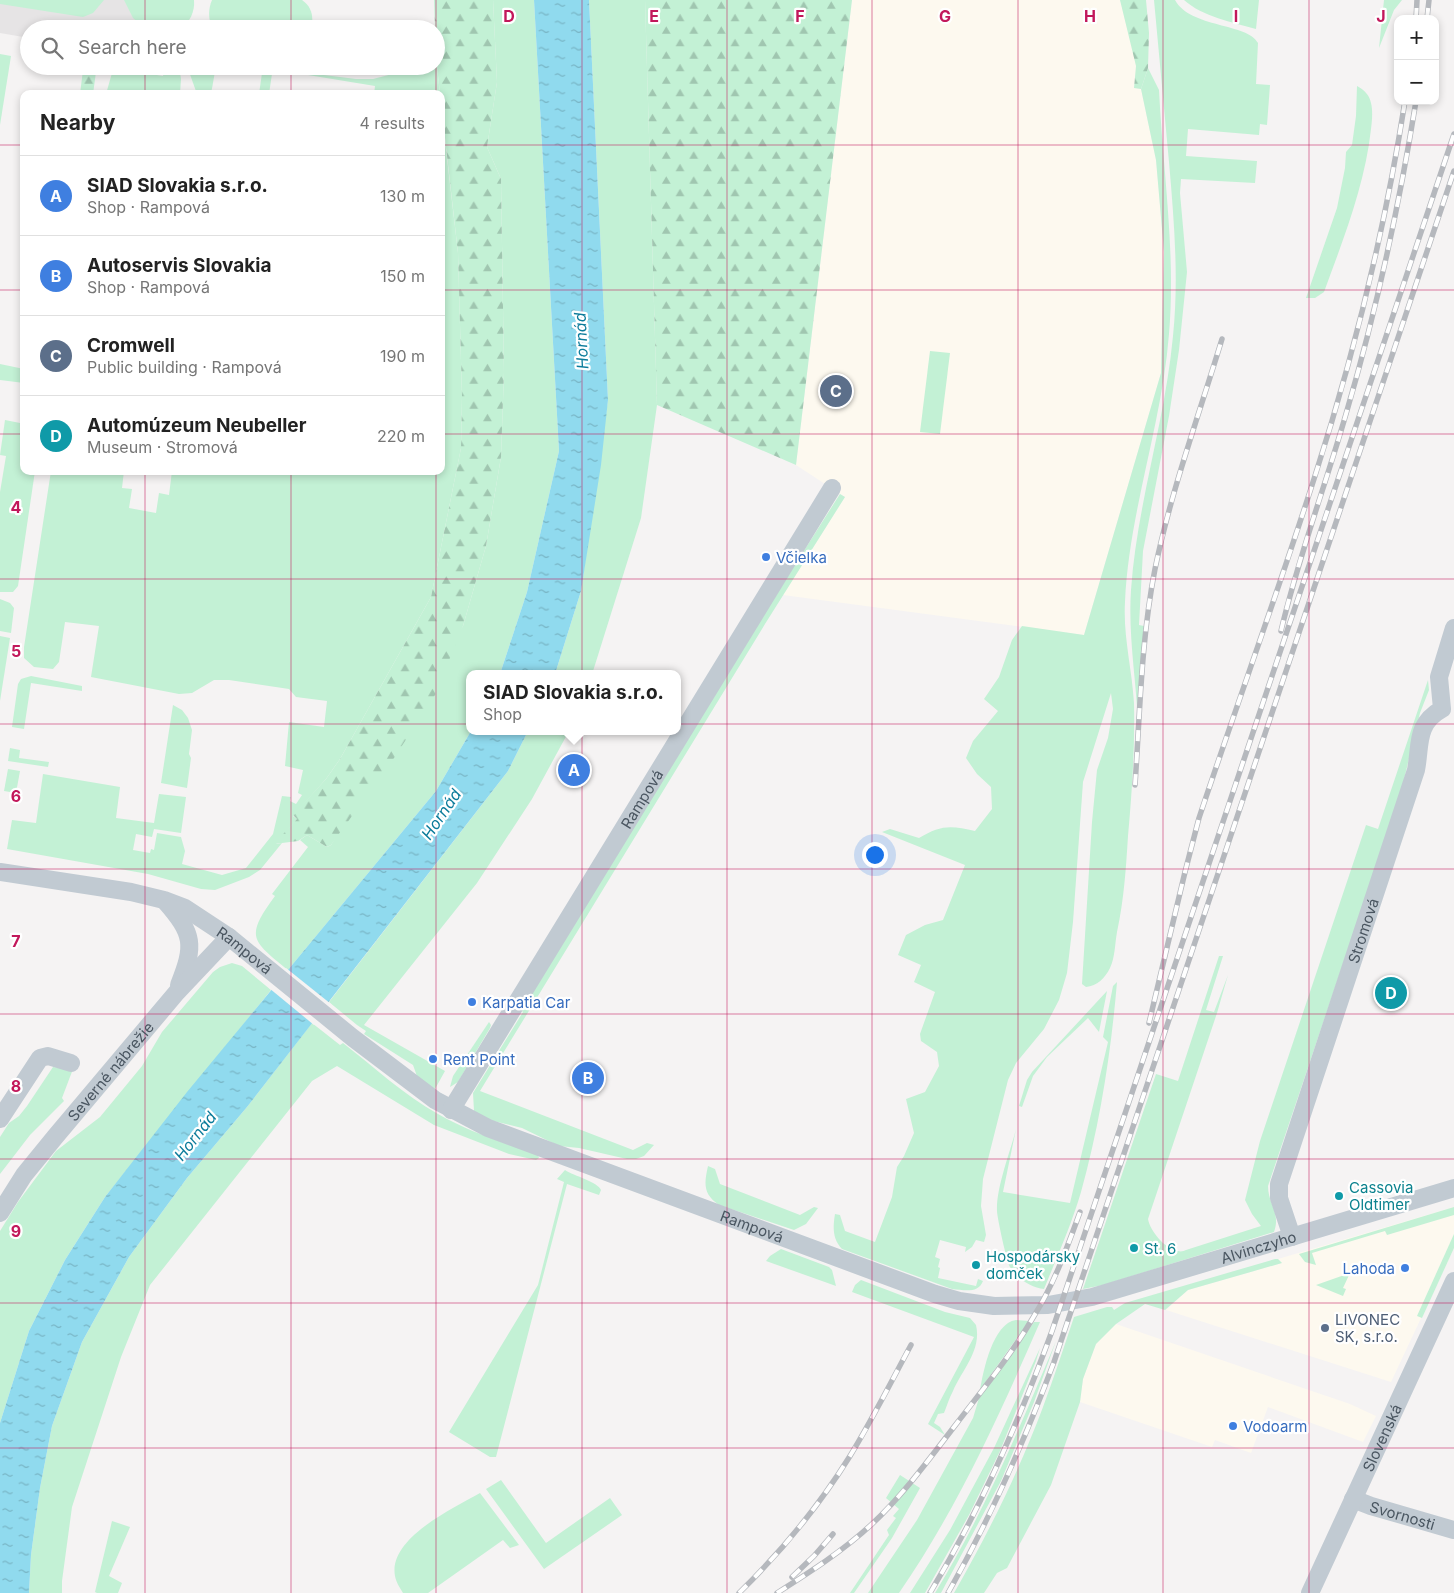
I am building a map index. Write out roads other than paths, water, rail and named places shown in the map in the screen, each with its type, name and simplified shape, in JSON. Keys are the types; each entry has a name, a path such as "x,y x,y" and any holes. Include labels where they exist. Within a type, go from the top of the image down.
{"street":[{"name":"Rampová","path":"681,735 832,488"},
{"name":"Stromová","path":"1292,1237 1279,1198 1279,1184 1416,770 1419,739 1423,728 1431,716 1448,706 1439,677 1454,628"},
{"name":"Rampová","path":"451,1110 681,735"},
{"name":"Rampová","path":"0,872 131,892 164,900 185,908 229,937 353,1038 428,1096 451,1110 488,1128 935,1294 959,1301 994,1306 1061,1303"},
{"path":"164,900 180,919 190,946 189,960 177,992"},
{"name":"Severné nábrežie","path":"0,1212 24,1176 55,1137 177,992 229,937"},
{"path":"0,1119 40,1058 48,1056 71,1062"},
{"name":"Alvinczyho","path":"1061,1303 1110,1292 1454,1188"},
{"name":"Slovenská","path":"1310,1593 1454,1281"},
{"name":"Svornosti","path":"1353,1500 1454,1530"}],"water":[{"name":"Hornád","path":"534,0 589,0 608,400 601,465 581,591 556,670 501,670 527,592 559,451"},
{"name":"Hornád","path":"469,735 526,735 508,771 247,1107 187,1178 129,1257 82,1342 52,1426 40,1488 31,1555 29,1593 0,1593 0,1423 29,1331 65,1260 105,1197 187,1092 436,791"}],"railway":[{"path":"1416,15 1417,0"},
{"path":"1427,15 1429,0"},
{"path":"1149,1023 1199,818 1300,521 1342,386 1378,244 1404,105"},
{"path":"1281,631 1295,577 1357,376 1377,298 1402,180 1415,105"},
{"path":"930,1593 982,1498 1026,1399 1052,1331 1454,134"},
{"path":"948,1593 1006,1480 1054,1362 1454,171"},
{"path":"1135,785 1144,650 1155,569 1177,482 1222,339"},
{"path":"777,1593 826,1561 861,1534 895,1500 927,1462 997,1371 1041,1304 1054,1279 1080,1212"},
{"path":"739,1593 784,1545 838,1475 874,1415 911,1345"},
{"path":"792,1577 833,1534"}],"place":[{"name":"Cromwell","path":"836,391"},
{"name":"Včielka","path":"766,557"},
{"name":"SIAD Slovakia s.r.o.","path":"574,770"},
{"name":"Automúzeum Neubeller","path":"1391,993"},
{"name":"Karpatia Car","path":"472,1002"},
{"name":"Rent Point","path":"433,1059"},
{"name":"Autoservis Slovakia","path":"588,1078"},
{"name":"Cassovia Oldtimer","path":"1339,1196"},
{"name":"St. 6","path":"1134,1248"},
{"name":"Hospodársky domček","path":"976,1265"},
{"name":"Lahoda","path":"1405,1268"},
{"name":"LIVONEC SK, s.r.o.","path":"1325,1328"},
{"name":"Vodoarm","path":"1233,1426"}]}
